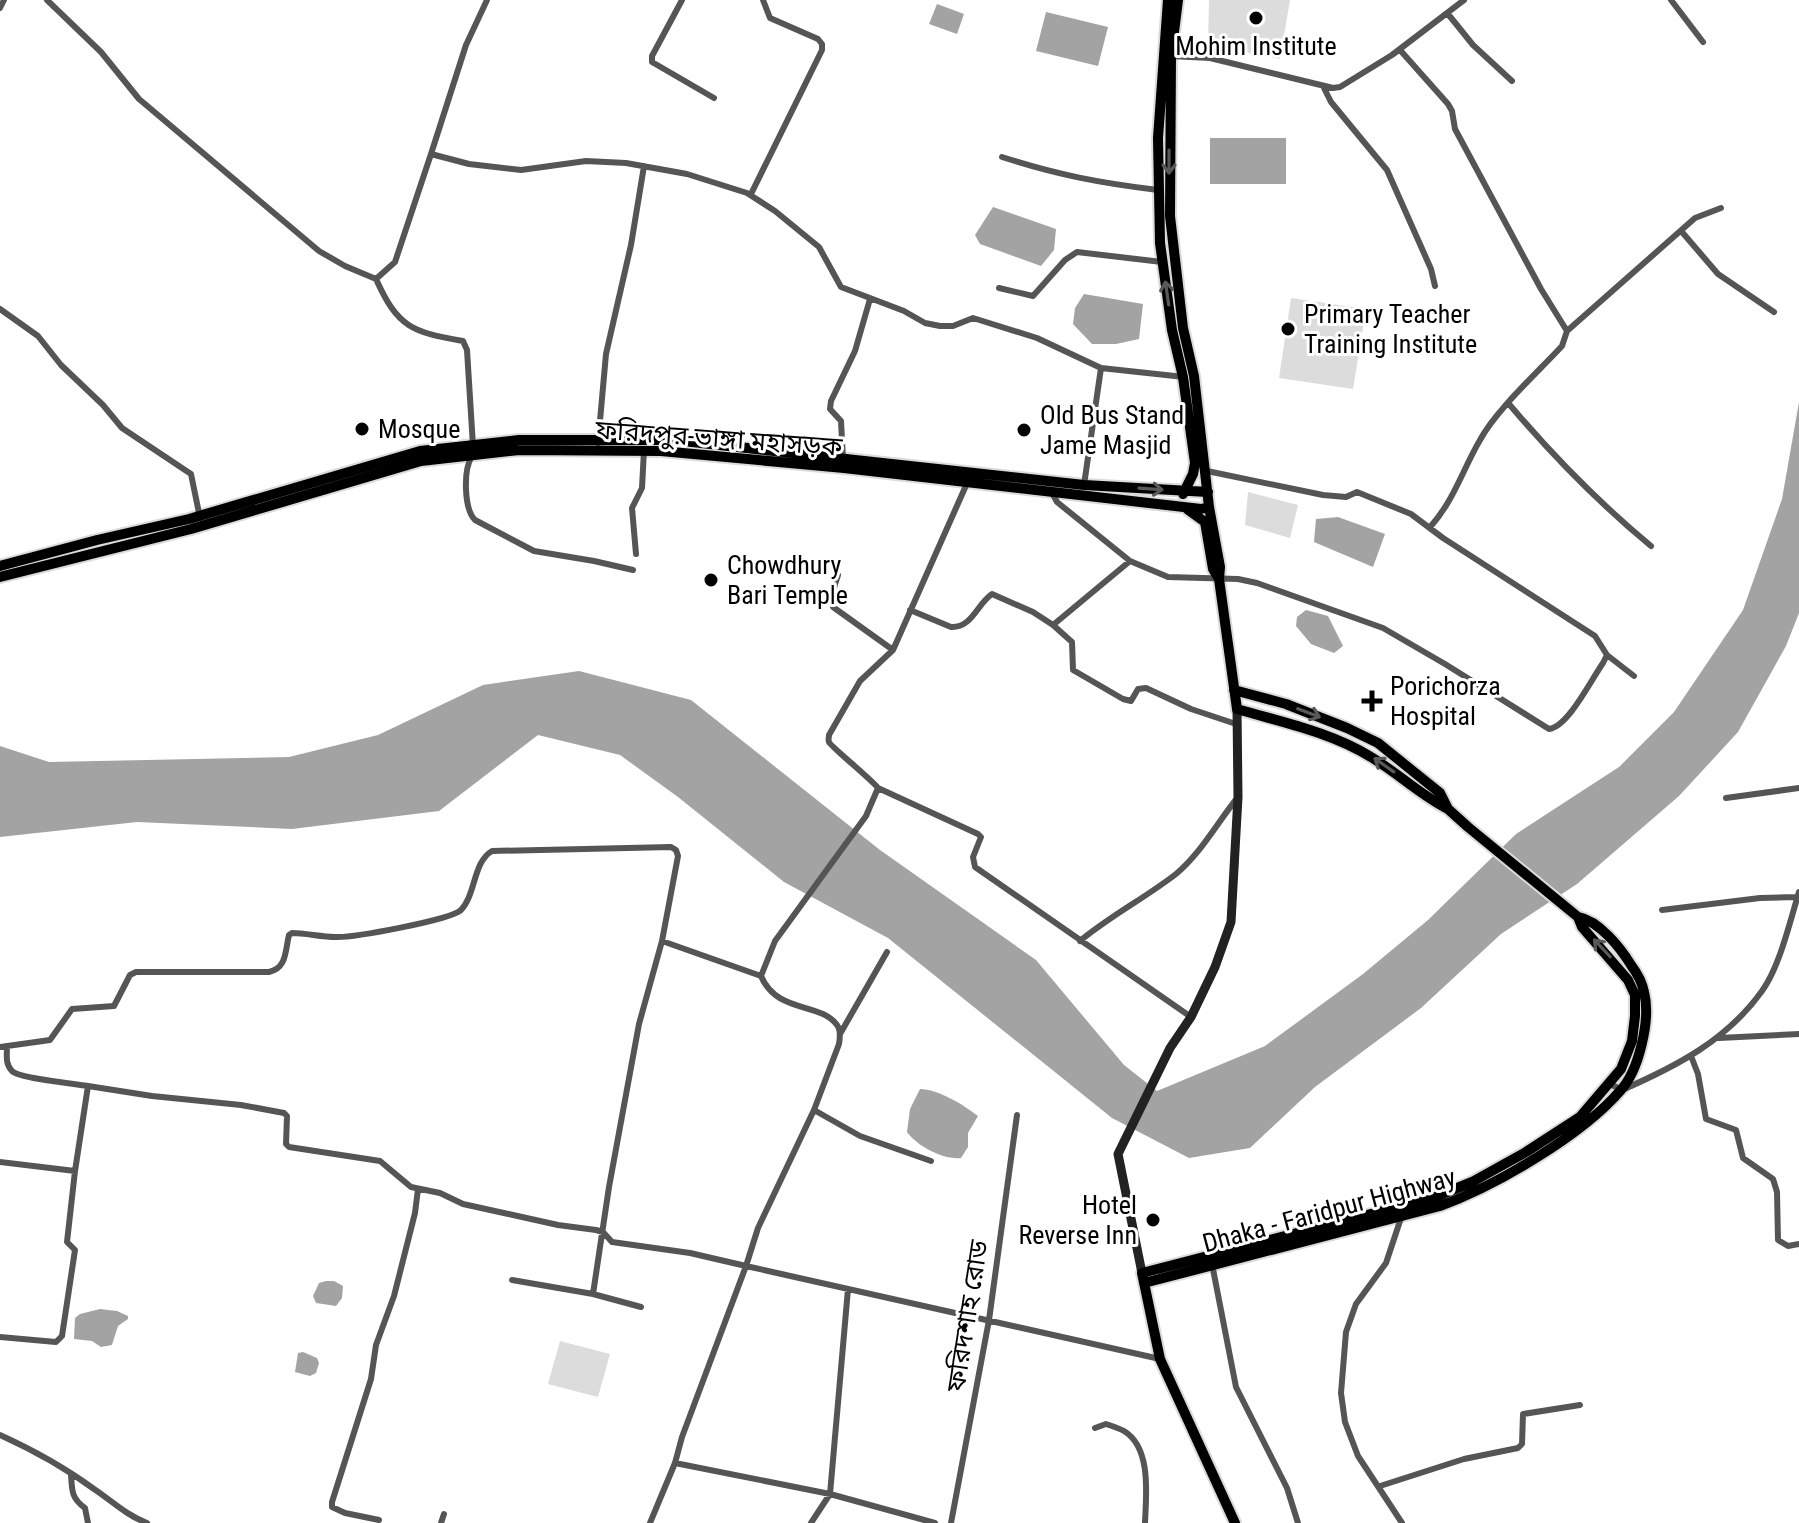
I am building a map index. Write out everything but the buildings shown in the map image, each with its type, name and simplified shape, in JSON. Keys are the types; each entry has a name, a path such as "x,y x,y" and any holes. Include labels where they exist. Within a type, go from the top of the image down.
{"highway":[{"path":"1168,0 1170,216 1189,376 1195,469 1183,491 1184,506 1205,522 1213,569 1219,579"},
{"path":"1178,0 1167,56 1158,190 1162,262 1172,330 1189,376 1207,471 1209,507 1220,567 1219,579 1237,709 1343,742 1370,756 1433,802 1448,809"},
{"path":"674,440 674,452"},
{"name":"ফরিদপুর-ভাঙ্গা মহাসড়ক","path":"0,566 65,554 201,521 353,477 473,449 519,450 674,440 968,478 1208,492"},
{"path":"715,456 716,444"},
{"name":"ফরিদপুর-ভাঙ্গা মহাসড়ক","path":"598,445 843,464"},
{"name":"ফরিদপুর-ভাঙ্গা মহাসড়ক","path":"968,478 1110,499 1201,509 1209,507"},
{"path":"1110,499 1111,487"},
{"name":"ফরিদপুর-ভাঙ্গা মহাসড়ক","path":"0,577 65,554"},
{"path":"1234,690 1286,704 1378,743 1440,793 1448,809"},
{"name":"Dhaka - Faridpur Highway","path":"1143,1278 1471,1195 1584,1126 1622,1090 1642,1044 1646,1018 1645,994 1624,952 1589,919 1578,917 1567,909 1448,809"},
{"name":"Dhaka - Faridpur Highway","path":"1143,1278 1212,1264 1402,1212 1472,1182 1580,1117 1621,1069 1632,1041 1635,995 1628,980 1582,927 1578,917"},
{"path":"1143,1278 1160,1359 1235,1523"}],"main road":[{"path":"1143,1278 1118,1154 1170,1048 1191,1017 1215,967 1231,922 1238,797 1237,709"}],"street":[{"path":"0,8 4,0"},
{"path":"47,0 101,52 139,99 319,251 376,279 394,315 410,327 466,344 473,449 468,462 467,487 469,514 475,520 534,551 633,570"},
{"path":"376,279 395,262 466,45 487,0"},
{"path":"682,0 652,56 652,62 714,98"},
{"path":"751,194 822,50 818,39 770,18 763,0"},
{"path":"1167,56 1210,58 1324,88 1340,87 1400,50 1464,0"},
{"path":"1671,0 1703,42"},
{"path":"1448,14 1473,45 1512,81"},
{"path":"1400,50 1448,104 1455,129 1567,331"},
{"path":"1324,88 1331,102 1387,170 1431,269 1435,286"},
{"path":"431,154 469,164 521,170 586,161 644,166 687,174 751,194 819,247 841,287 904,311 925,323 953,326 973,318 1037,338 1101,368 1189,376"},
{"path":"1002,157 1056,175 1158,190"},
{"path":"598,445 609,338 631,245 644,166"},
{"path":"1431,526 1457,488 1481,437 1562,346 1567,331 1695,218 1721,208"},
{"path":"1682,232 1718,274 1774,312"},
{"path":"999,288 1033,296 1065,260 1077,252 1162,262"},
{"path":"843,464 841,421 830,409 831,401 855,351 870,299"},
{"path":"0,309 38,336 61,365 122,428 191,474 201,521"},
{"path":"1084,485 1101,368"},
{"path":"1509,404 1601,505 1651,546"},
{"path":"636,554 632,508 642,488 644,450"},
{"path":"1207,471 1323,495 1346,497 1357,492 1401,509 1595,636 1607,655 1634,676"},
{"path":"968,478 893,650 860,681 828,742 863,770 878,788 978,834 981,837 973,857 975,867 1191,1017"},
{"path":"1052,492 1057,502 1130,561 1168,577 1238,579 1257,583 1383,628 1549,729 1558,728 1569,714 1607,655"},
{"path":"1053,625 1130,561"},
{"path":"838,575 831,597 833,607 893,650"},
{"path":"910,610 959,628 992,594 1033,612 1053,625 1072,642 1073,670 1123,699 1131,701 1138,689 1146,688 1191,709 1236,724"},
{"path":"840,1034 837,1025 829,1019 767,990 761,976 775,941 866,816 878,788"},
{"path":"1726,798 1799,788"},
{"path":"1080,941 1176,873 1198,853 1238,797"},
{"path":"593,1294 603,1232 639,1024 662,941 678,856 671,847 492,851 482,861 466,903 452,916 357,936 292,933 283,963 277,970 269,972 136,972 126,980 114,1006 77,1006 67,1013 50,1040 4,1047 7,1063 20,1078 284,1113 287,1116 286,1144 289,1147 380,1161 411,1187 440,1193 463,1204 603,1232 612,1242 698,1254 1160,1359"},
{"path":"1610,1084 1622,1090 1691,1056 1719,1038 1763,989 1777,959 1798,894 1662,910"},
{"path":"662,941 761,976"},
{"path":"650,1523 675,1463 758,1228 814,1110 840,1034 887,952"},
{"path":"1719,1038 1799,1034"},
{"path":"1691,1056 1698,1074 1706,1119 1736,1130 1743,1158 1773,1179 1777,1192 1778,1240 1788,1246 1799,1244"},
{"path":"0,1337 56,1342 62,1336 75,1250 67,1242 88,1086"},
{"path":"814,1110 860,1136 931,1161"},
{"name":"ফরিদশাহ রোড","path":"951,1523 989,1320 1017,1115"},
{"path":"0,1162 75,1171"},
{"path":"379,1520 345,1513 332,1507 332,1502 371,1379 376,1345 394,1296 418,1189"},
{"path":"1402,1212 1386,1263 1356,1304 1346,1332 1341,1393 1345,1422 1358,1456 1402,1523"},
{"path":"1212,1264 1236,1387 1287,1488 1298,1523"},
{"path":"512,1280 593,1294 641,1307"},
{"path":"811,1523 830,1494 848,1289"},
{"path":"1380,1486 1464,1459 1521,1447 1523,1414 1580,1405"},
{"path":"1095,1428 1106,1424 1127,1432 1140,1450 1146,1480 1145,1523"},
{"path":"0,1435 46,1457 129,1517 147,1523"},
{"path":"675,1463 830,1494 935,1523"},
{"path":"71,1474 72,1495 85,1508 88,1523"},
{"path":"441,1523 444,1514"}],"shaded area":[{"path":"1209,0 1290,0 1280,59 1208,45"},
{"path":"937,4 964,14 957,34 929,24"},
{"path":"1046,12 1108,27 1098,66 1036,51"},
{"path":"1210,138 1286,138 1286,184 1210,184"},
{"path":"993,207 1056,229 1054,250 1041,266 980,244 975,235"},
{"path":"1084,294 1143,304 1139,339 1116,344 1092,344 1073,324 1075,308"},
{"path":"1291,298 1366,309 1353,389 1279,378"},
{"path":"1799,402 1799,613 1786,646 1738,732 1679,796 1577,884 1501,934 1421,1008 1315,1087 1250,1148 1189,1158 1112,1118 888,938 784,882 620,755 538,735 439,811 292,829 137,822 0,837 0,746 49,762 289,757 378,735 483,685 579,671 691,700 880,850 1036,960 1124,1065 1157,1091 1265,1046 1363,974 1428,920 1516,834 1619,767 1674,712 1743,610 1782,499"},
{"path":"1248,492 1298,505 1290,538 1245,525"},
{"path":"1338,517 1385,534 1373,567 1314,542 1316,519"},
{"path":"1306,610 1328,616 1343,646 1334,653 1311,644 1296,626 1297,617"},
{"path":"920,1089 943,1095 978,1116 968,1133 968,1147 961,1158 946,1157 931,1151 907,1132 910,1109"},
{"path":"326,1281 343,1286 342,1298 336,1306 316,1303 313,1296 319,1283"},
{"path":"100,1309 128,1316 118,1326 112,1345 101,1347 92,1341 74,1339 75,1318"},
{"path":"560,1341 610,1354 598,1397 548,1384"},
{"path":"298,1353 317,1358 319,1363 316,1373 310,1376 295,1372"}],"place":[{"name":"Mohim Institute","path":"1256,18"},
{"name":"Primary Teacher Training Institute","path":"1288,329"},
{"name":"Mosque","path":"362,429"},
{"name":"Old Bus Stand Jame Masjid","path":"1024,430"},
{"name":"Chowdhury Bari Temple","path":"711,580"},
{"name":"Porichorza Hospital","path":"1372,701"},
{"name":"Hotel Reverse Inn","path":"1153,1220"}]}
